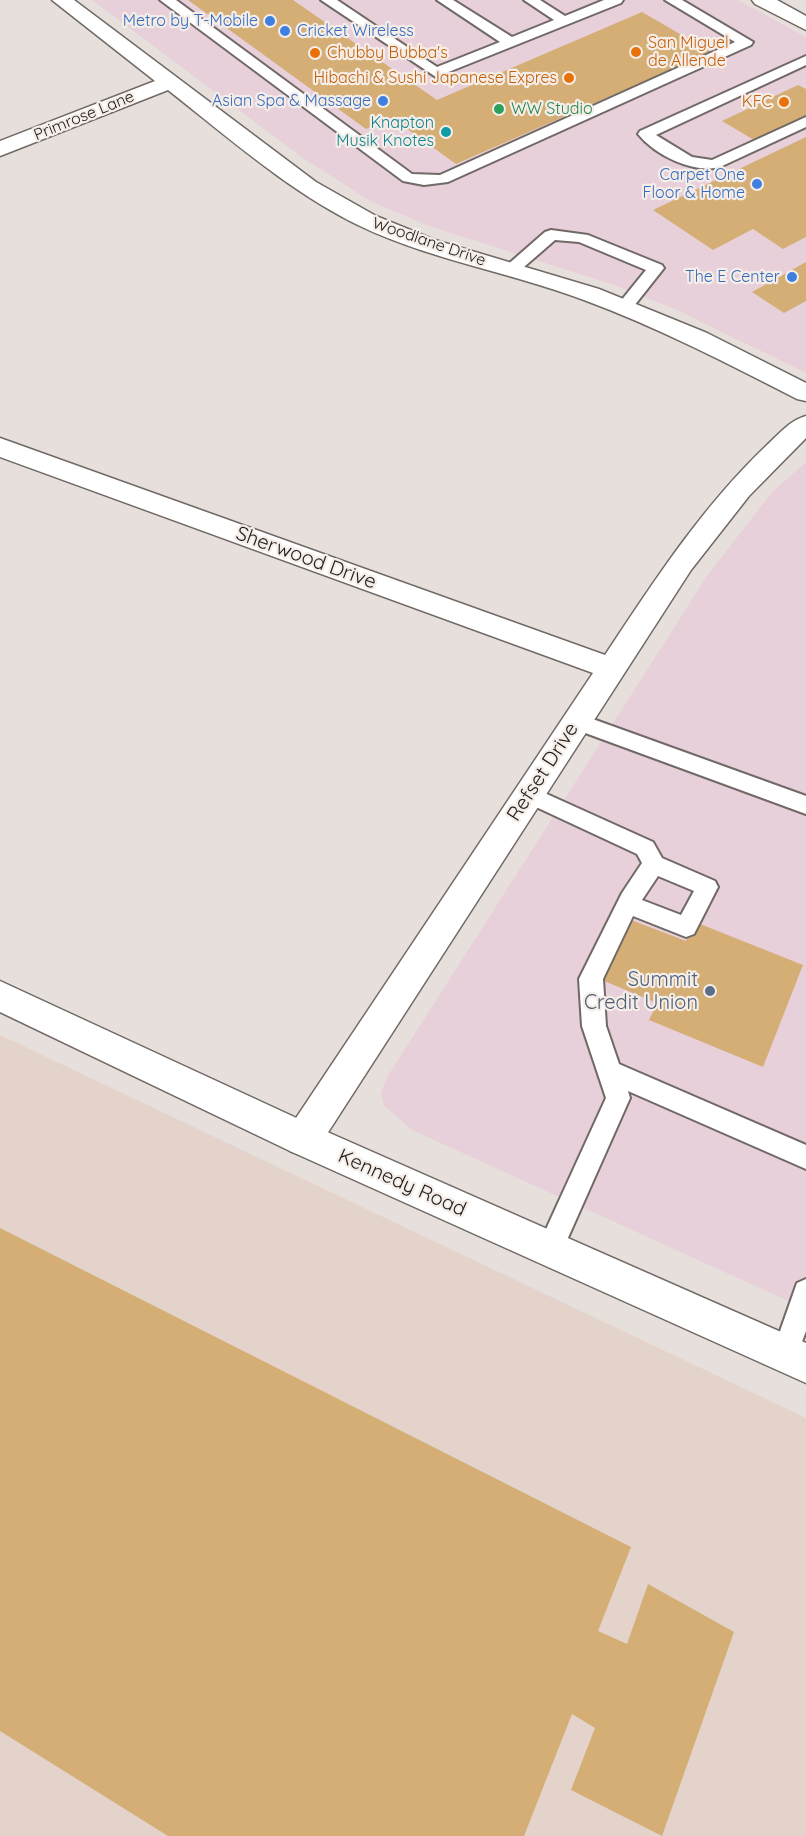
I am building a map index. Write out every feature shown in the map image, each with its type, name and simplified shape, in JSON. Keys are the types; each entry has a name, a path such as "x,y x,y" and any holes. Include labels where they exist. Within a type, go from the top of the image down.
{"street":[{"name":"Woodlane Drive","path":"62,0 168,83 308,187 368,221 428,245 591,294 698,338 806,393"},
{"path":"762,0 806,24"},
{"name":"Primrose Lane","path":"0,149 168,83"},
{"name":"Refset Drive","path":"303,1139 611,668 717,514 749,477 806,424"},
{"name":"Sherwood Drive","path":"0,447 611,668"},
{"name":"Kennedy Road","path":"0,996 303,1139 796,1359"}],"lane":[{"path":"167,0 408,178 424,180 443,178 746,42 672,0"},
{"path":"328,0 436,73 616,0"},
{"path":"444,0 511,43"},
{"path":"531,0 564,21"},
{"path":"806,60 645,134 691,163 703,166 715,164 806,121"},
{"path":"511,270 551,235 582,238 656,268 624,307"},
{"path":"576,721 806,805"},
{"path":"529,794 645,848 654,864 707,886 686,927 628,904"},
{"path":"550,1249 618,1098 594,1026 591,979 628,904 654,864"},
{"path":"609,1071 806,1157"},
{"path":"796,1359 806,1292"}],"shaded area":[{"path":"92,0 738,0 806,37 806,373 675,309 611,284 429,226 372,202 303,158"},
{"path":"806,462 806,1309 412,1130 384,1106 381,1093 387,1077 707,576 772,492"},
{"path":"0,1035 806,1418 806,1836 0,1836"}],"building":[{"path":"188,0 293,0 437,100 642,12 711,52 456,164 392,118 366,129"},
{"name":"KFC","path":"798,85 806,89 806,115 754,140 722,121"},
{"name":"Carpet One Floor & Home","path":"806,137 806,237 783,249 753,229 713,250 653,210"},
{"name":"The E Center","path":"806,262 806,301 784,313 752,292"},
{"name":"Summit Credit Union","path":"626,918 686,941 695,922 803,965 763,1067 649,1020 657,1003 597,978"},
{"path":"0,1228 631,1547 598,1631 627,1644 648,1584 734,1632 662,1836 571,1790 595,1728 572,1714 524,1836 168,1836 0,1731"}],"place":[{"name":"Metro by T-Mobile","path":"270,21"},
{"name":"Cricket Wireless","path":"285,31"},
{"name":"San Miguel de Allende","path":"636,52"},
{"name":"Chubby Bubba's","path":"315,53"},
{"name":"Hibachi & Sushi Japanese Expres","path":"569,78"},
{"name":"Asian Spa & Massage","path":"383,101"},
{"name":"KFC","path":"784,102"},
{"name":"WW Studio","path":"499,109"},
{"name":"Knapton Musik Knotes","path":"446,132"},
{"name":"Carpet One Floor & Home","path":"757,184"},
{"name":"The E Center","path":"792,277"},
{"name":"Summit Credit Union","path":"710,991"}]}
